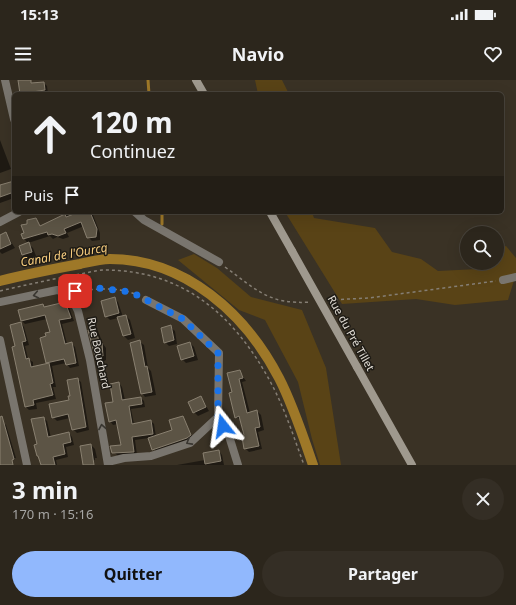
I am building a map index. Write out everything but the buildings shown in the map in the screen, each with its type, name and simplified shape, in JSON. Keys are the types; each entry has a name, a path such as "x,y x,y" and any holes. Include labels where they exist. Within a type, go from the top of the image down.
{"street":[{"path":"5,80 12,110"},
{"path":"196,80 203,92"},
{"path":"0,222 15,214"},
{"path":"137,214 144,220 219,262"},
{"name":"Rue du Pré Tillet","path":"271,214 412,465"},
{"path":"503,280 516,277"},
{"name":"Rue Bouchard","path":"0,302 58,290 69,293 78,311 90,360 108,463"},
{"path":"146,300 183,319 218,353 218,417 229,436 238,465"},
{"path":"0,340 26,465"},
{"path":"108,463 124,458 151,456 190,443 218,417"}],"path":[{"path":"219,262 263,295 276,300 298,303 313,302"},
{"path":"71,276 75,291 98,288 116,290 131,292 146,300"},
{"path":"329,300 369,298 503,280"}],"shaded area":[{"path":"255,80 282,80 288,92 258,92"},
{"path":"286,214 313,214 314,218 375,228 392,252 421,259 438,271 504,270 504,246 506,246 516,258 516,274 508,300 455,305 416,299 342,304"},
{"path":"194,254 217,268 251,297 302,310 326,368 341,465 320,465 298,382 265,320 239,310 178,260"}],"waterway":[{"path":"148,80 149,92"},
{"path":"162,214 162,224"},
{"name":"Canal de l'Ourcq","path":"0,281 110,259 137,261 163,269 188,280 210,294 231,312 249,332 265,355 279,378 289,399 313,465"}],"route":[{"path":"75,291 98,288 131,292 169,310 183,319 218,353 218,417 223,426"}]}
